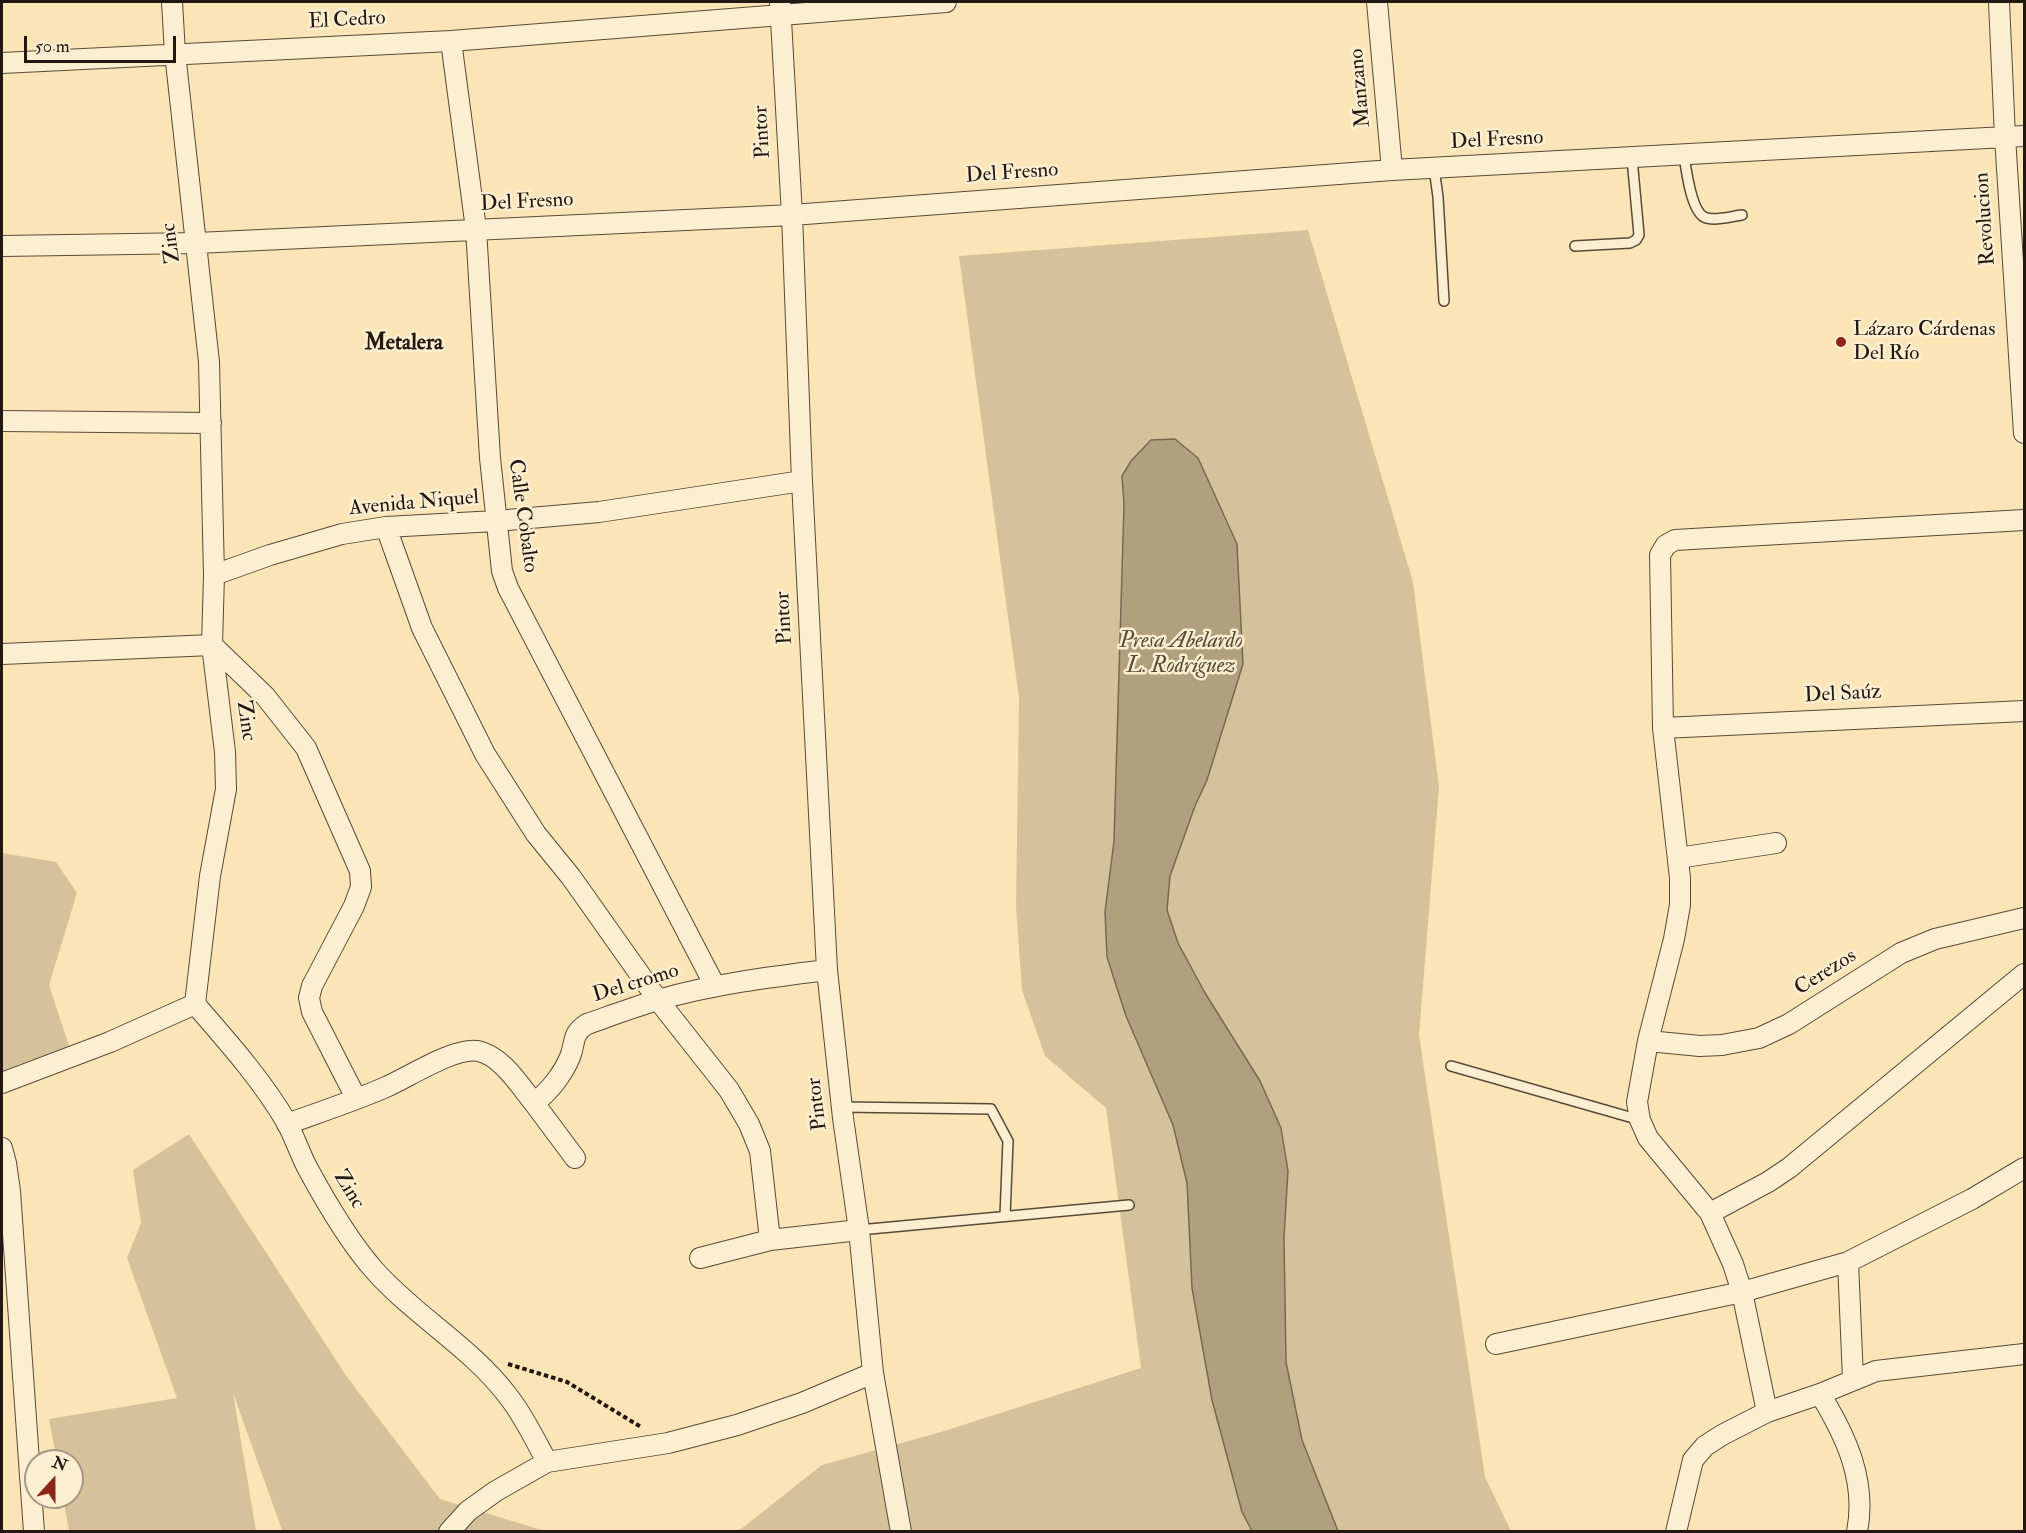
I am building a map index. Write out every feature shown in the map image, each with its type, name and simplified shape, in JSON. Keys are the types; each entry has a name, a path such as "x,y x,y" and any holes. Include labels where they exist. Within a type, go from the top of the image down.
{"street":[{"name":"Zinc","path":"172,2 175,53 208,353 214,575 212,645 225,752 226,789 210,876 195,1004 242,1058 287,1124 308,1168 342,1226 375,1271 507,1394 547,1462"},
{"name":"El Cedro","path":"2,63 451,41 780,8 946,2"},
{"name":"Manzano","path":"1377,2 1392,170"},
{"name":"Revolucion","path":"1999,2 2015,136 2025,433"},
{"name":"Pintor","path":"780,8 792,215 802,481 827,970 842,1107 860,1230 873,1373 901,1532"},
{"name":"Calle Cobalto","path":"451,41 476,230 496,521 502,571 508,588 715,986"},
{"name":"Del Fresno","path":"2,246 196,243 792,215 1392,170 2015,136"},
{"path":"2,421 211,423"},
{"name":"Avenida Niquel","path":"214,575 270,555 342,534 386,526 599,513 802,481"},
{"path":"1767,1412 1742,1292 1733,1264 1710,1213 1648,1138 1640,1120 1637,1102 1648,1041 1674,939 1680,905 1678,858 1664,728 1660,555 1665,545 1675,540 2025,520"},
{"path":"386,526 422,628 485,754 536,834 571,876 658,1000 729,1090 755,1137 760,1151 770,1240"},
{"path":"2,654 212,645 265,696 306,748 360,871 361,886 354,906 312,986 309,998 312,1012 356,1098"},
{"name":"Del Saúz","path":"1664,728 2025,711"},
{"path":"1678,858 1776,843"},
{"name":"Cerezos","path":"1648,1041 1700,1046 1722,1045 1759,1038 1789,1024 1901,953 1920,944 2025,918"},
{"name":"Del cromo","path":"534,1103 545,1095 563,1070 571,1056 573,1040 579,1029 587,1024 658,1000 715,986 827,970"},
{"path":"1710,1213 1789,1168 2025,974"},
{"path":"2,1083 110,1042 195,1004"},
{"path":"287,1124 385,1088 463,1051 480,1051 509,1072 575,1158"},
{"path":"2,1148 10,1191 34,1532"},
{"path":"1496,1344 1742,1292 1848,1262 1972,1199 2025,1168"},
{"path":"700,1258 770,1240 860,1230"},
{"path":"1848,1262 1853,1379"},
{"path":"1676,1532 1693,1460 1704,1446 1713,1440 1767,1412 1820,1394 1876,1371 2025,1354"},
{"path":"449,1532 468,1511 496,1491 547,1462 668,1443 737,1425 792,1407 873,1373"},
{"path":"1820,1394 1848,1444 1856,1472 1859,1496 1857,1532"}],"lane":[{"path":"1684,155 1688,182 1698,212 1710,219 1742,215"},
{"path":"1575,246 1630,243 1636,240 1639,235 1632,158"},
{"path":"1434,168 1438,197 1444,301"},
{"path":"1451,1066 1640,1120"},
{"path":"842,1107 991,1109 1008,1141 1005,1216"},
{"path":"860,1230 1129,1205"}],"path":[{"path":"499,1362 567,1382 668,1443"}],"shaded area":[{"path":"1308,230 1413,582 1439,787 1419,1035 1485,1477 1511,1531 728,1532 741,1529 822,1465 941,1432 1141,1368 1106,1108 1045,1056 1022,990 1016,907 1019,698 959,256"},
{"path":"2,853 56,862 77,893 49,985 70,1049 2,1076"},
{"path":"189,1134 347,1377 440,1499 545,1531 284,1531 233,1393 256,1531 69,1531 65,1509 84,1509 84,1449 55,1449 49,1419 177,1398 127,1258 141,1223 133,1170"}],"water":[{"name":"Presa Abelardo L. Rodríguez","path":"1175,439 1198,458 1237,544 1243,664 1207,780 1195,806 1170,876 1167,910 1178,943 1205,993 1260,1081 1281,1128 1288,1171 1284,1237 1286,1362 1302,1440 1338,1531 1252,1531 1242,1512 1212,1400 1192,1288 1187,1183 1173,1125 1126,1016 1107,957 1105,912 1114,841 1124,504 1122,476 1131,461 1151,440"}],"place":[{"name":"Lázaro Cárdenas Del Río","path":"1841,342"}],"district":[{"name":"Metalera","path":"404,344"}]}
